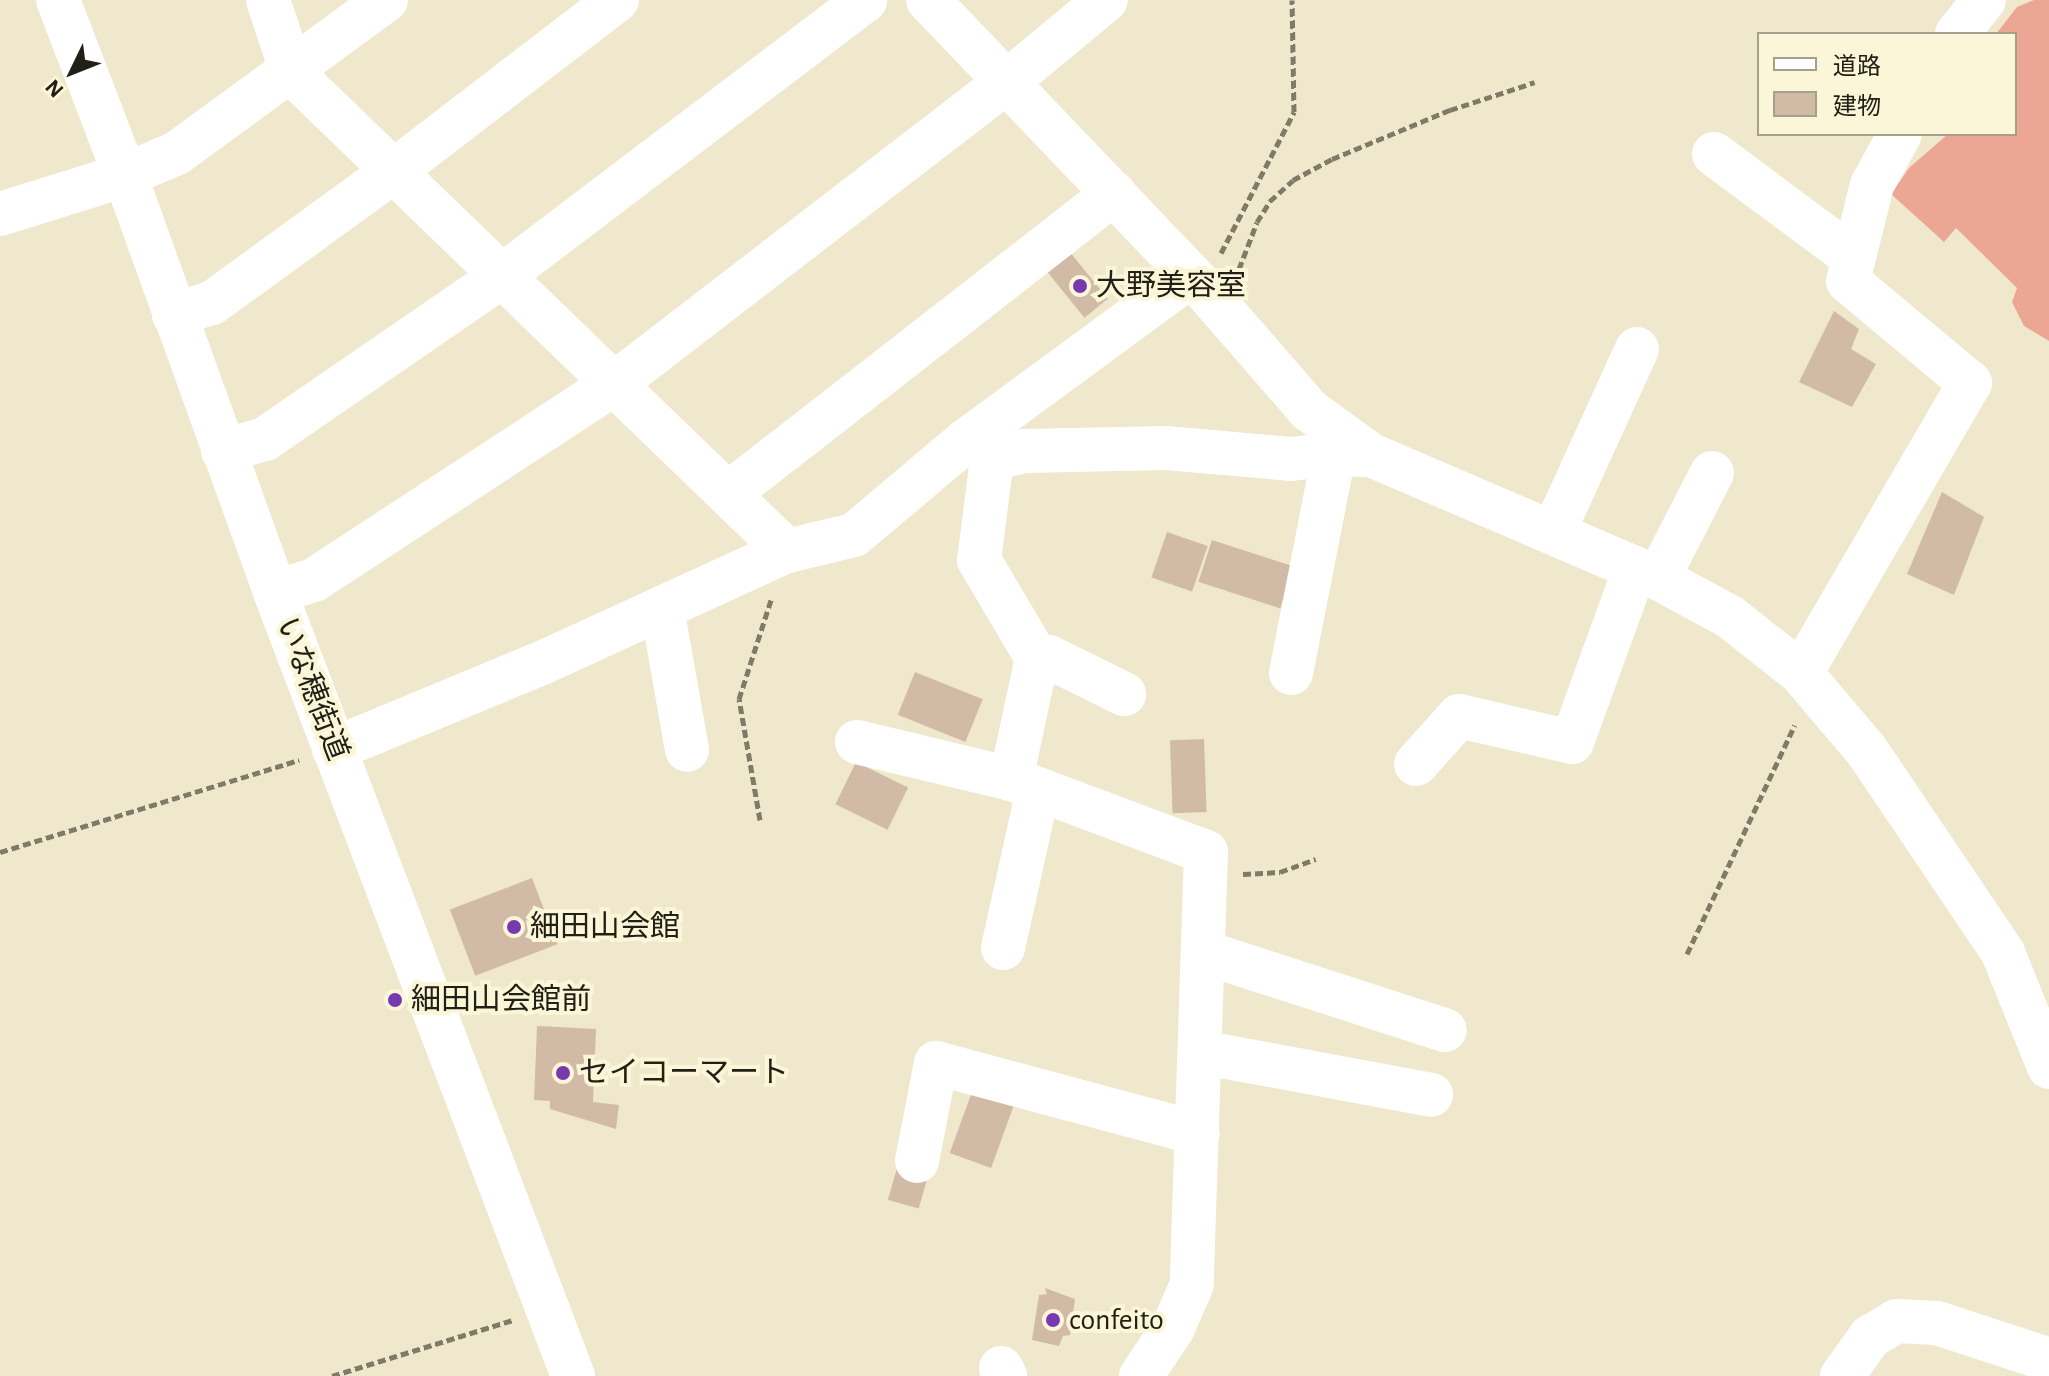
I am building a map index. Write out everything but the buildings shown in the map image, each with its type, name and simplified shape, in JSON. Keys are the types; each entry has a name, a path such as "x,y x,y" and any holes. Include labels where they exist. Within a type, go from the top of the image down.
{"street":[{"name":"いな穂街道","path":"58,0 125,175 275,592 573,1376"},
{"path":"268,0 292,73 787,551"},
{"path":"0,214 125,175 177,153 292,73 386,0"},
{"path":"174,315 212,303 394,171 617,0"},
{"path":"223,451 265,439 502,276 865,0"},
{"path":"928,0 1114,193 1352,455"},
{"path":"275,592 314,580 614,384 1008,81 1106,0"},
{"path":"1959,32 1984,0"},
{"path":"1808,681 1970,383 1848,281 1872,185 1899,136"},
{"path":"1714,154 1854,258"},
{"path":"729,493 1114,193"},
{"path":"334,749 787,551 854,535 980,450 1202,288"},
{"path":"1554,531 1637,349"},
{"path":"980,450 1166,448 1291,459 1352,455 1554,531 1730,617 1808,681 1867,751 2003,953 2049,1067"},
{"path":"980,450 979,560 1037,658 1025,785 1003,948"},
{"path":"1291,673 1352,455"},
{"path":"1416,764 1459,716 1572,742 1647,574 1712,473"},
{"path":"662,608 687,750"},
{"path":"1037,658 1049,657 1124,694"},
{"path":"857,742 1025,785 1206,852 1192,1284 1173,1328 1141,1376"},
{"path":"1203,952 1445,1030"},
{"path":"1200,1052 1431,1095"},
{"path":"917,1161 936,1063 1198,1133"},
{"path":"1842,1376 1870,1337 1897,1321 1937,1323 2048,1353"}],"path":[{"path":"1202,288 1294,112 1292,0"},
{"path":"1202,288 1236,277 1257,222 1270,201 1293,180 1332,159 1450,110 1535,82"},
{"path":"760,820 739,699 787,551"},
{"path":"1687,954 1793,728 1808,681"},
{"path":"0,852 334,749"},
{"path":"1206,873 1280,872 1316,859"},
{"path":"332,1376 548,1309"}],"shaded area":[{"path":"2034,0 2049,0 2049,341 2024,326 2012,302 2017,288 1956,228 1944,242 1891,194 1909,168 1946,136 2017,136 2017,32 1998,32 2017,7"}],"place":[{"name":"大野美容室","path":"1080,286"},
{"name":"細田山会館","path":"514,927"},
{"name":"細田山会館前","path":"395,1000"},
{"name":"セイコーマート","path":"563,1073"},
{"name":"confeito","path":"1053,1320"}]}
